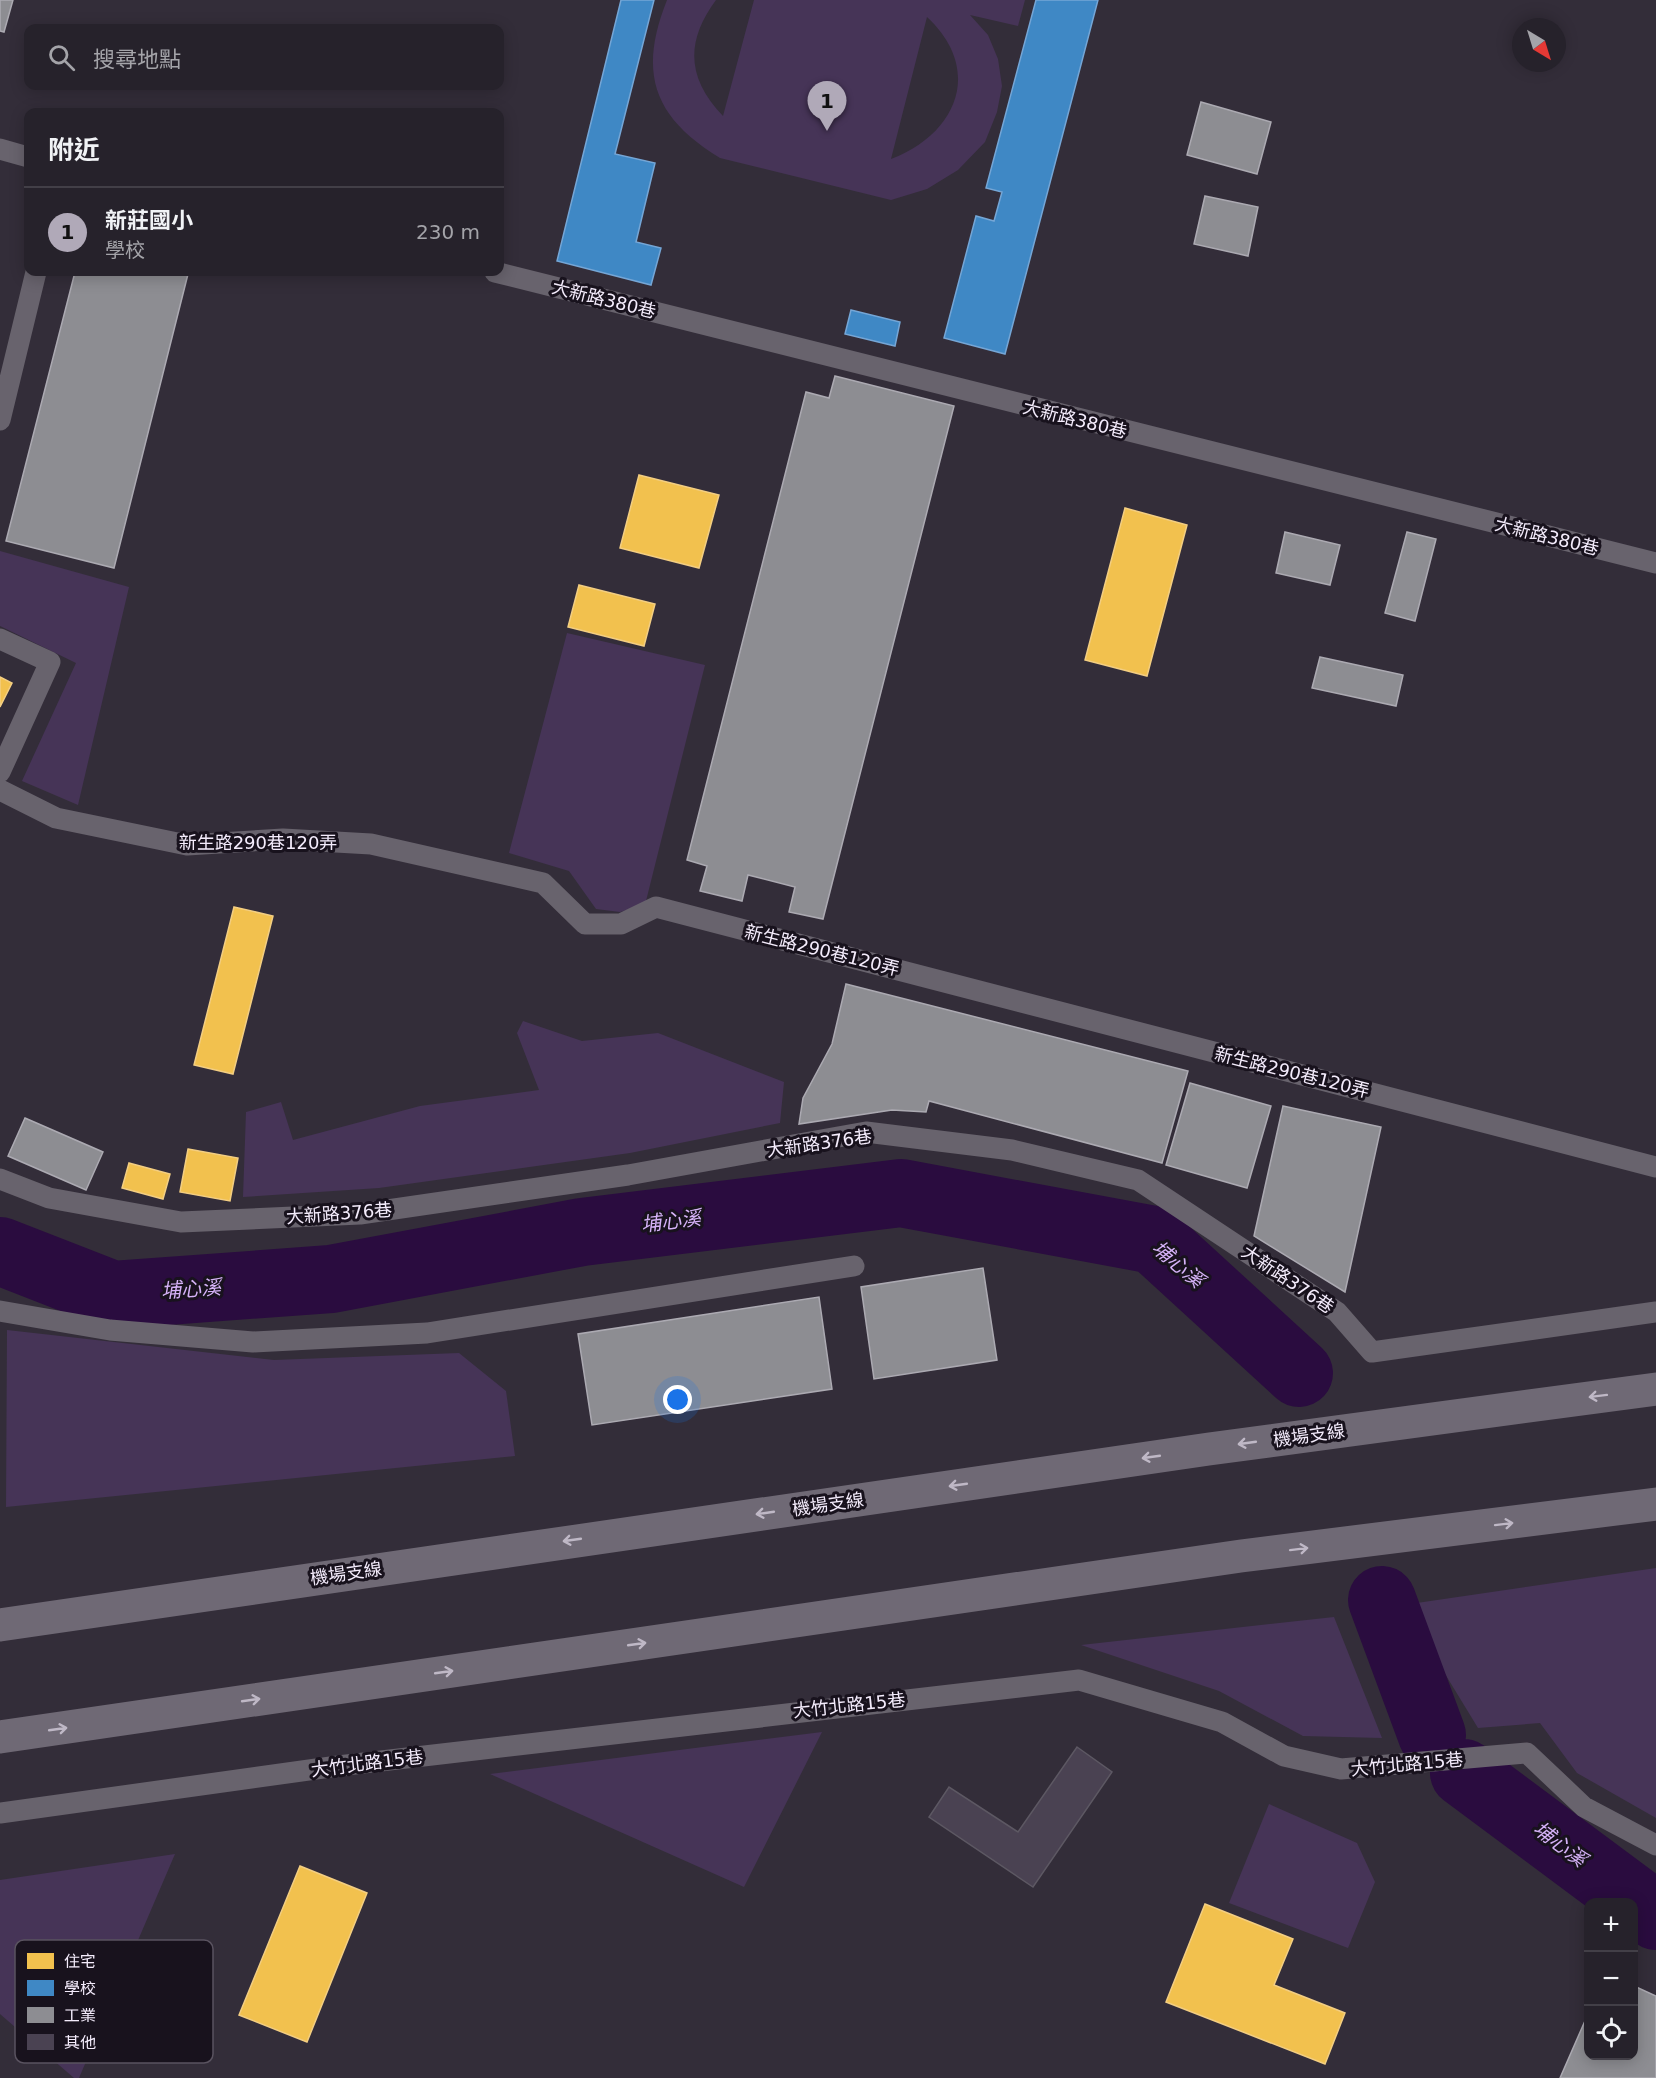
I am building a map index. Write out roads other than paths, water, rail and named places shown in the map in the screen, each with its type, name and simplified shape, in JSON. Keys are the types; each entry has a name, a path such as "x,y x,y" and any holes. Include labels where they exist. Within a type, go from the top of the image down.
{"highway":[{"name":"機場支線","path":"0,1625 1209,1449 1656,1389"},
{"path":"0,1737 1241,1556 1656,1504"}],"lane":[{"path":"0,149 24,156"},
{"name":"大新路380巷","path":"504,274 1656,563"},
{"path":"0,420 35,276"},
{"path":"0,639 50,662 0,772"},
{"name":"新生路290巷120弄","path":"0,790 56,818 187,845 294,839 371,844 543,883 585,924 621,924 656,908 1656,1167"},
{"name":"大新路376巷","path":"0,1179 50,1198 181,1222 360,1214 628,1175 866,1132 1012,1150 1138,1180 1337,1312 1372,1352 1656,1312"},
{"path":"0,1311 110,1330 253,1342 427,1333 854,1266"},
{"name":"大竹北路15巷","path":"0,1813 338,1766 1079,1680 1222,1722 1284,1756 1341,1769 1527,1753 1584,1807 1656,1845"}],"waterway":[{"name":"埔心溪","path":"0,1251 113,1295 331,1279 582,1232 901,1193 1154,1240 1299,1373"},
{"path":"1382,1600 1432,1735"},
{"name":"埔心溪","path":"1464,1773 1656,1916"}],"place":[{"name":"新莊國小","path":"827,131"}]}
